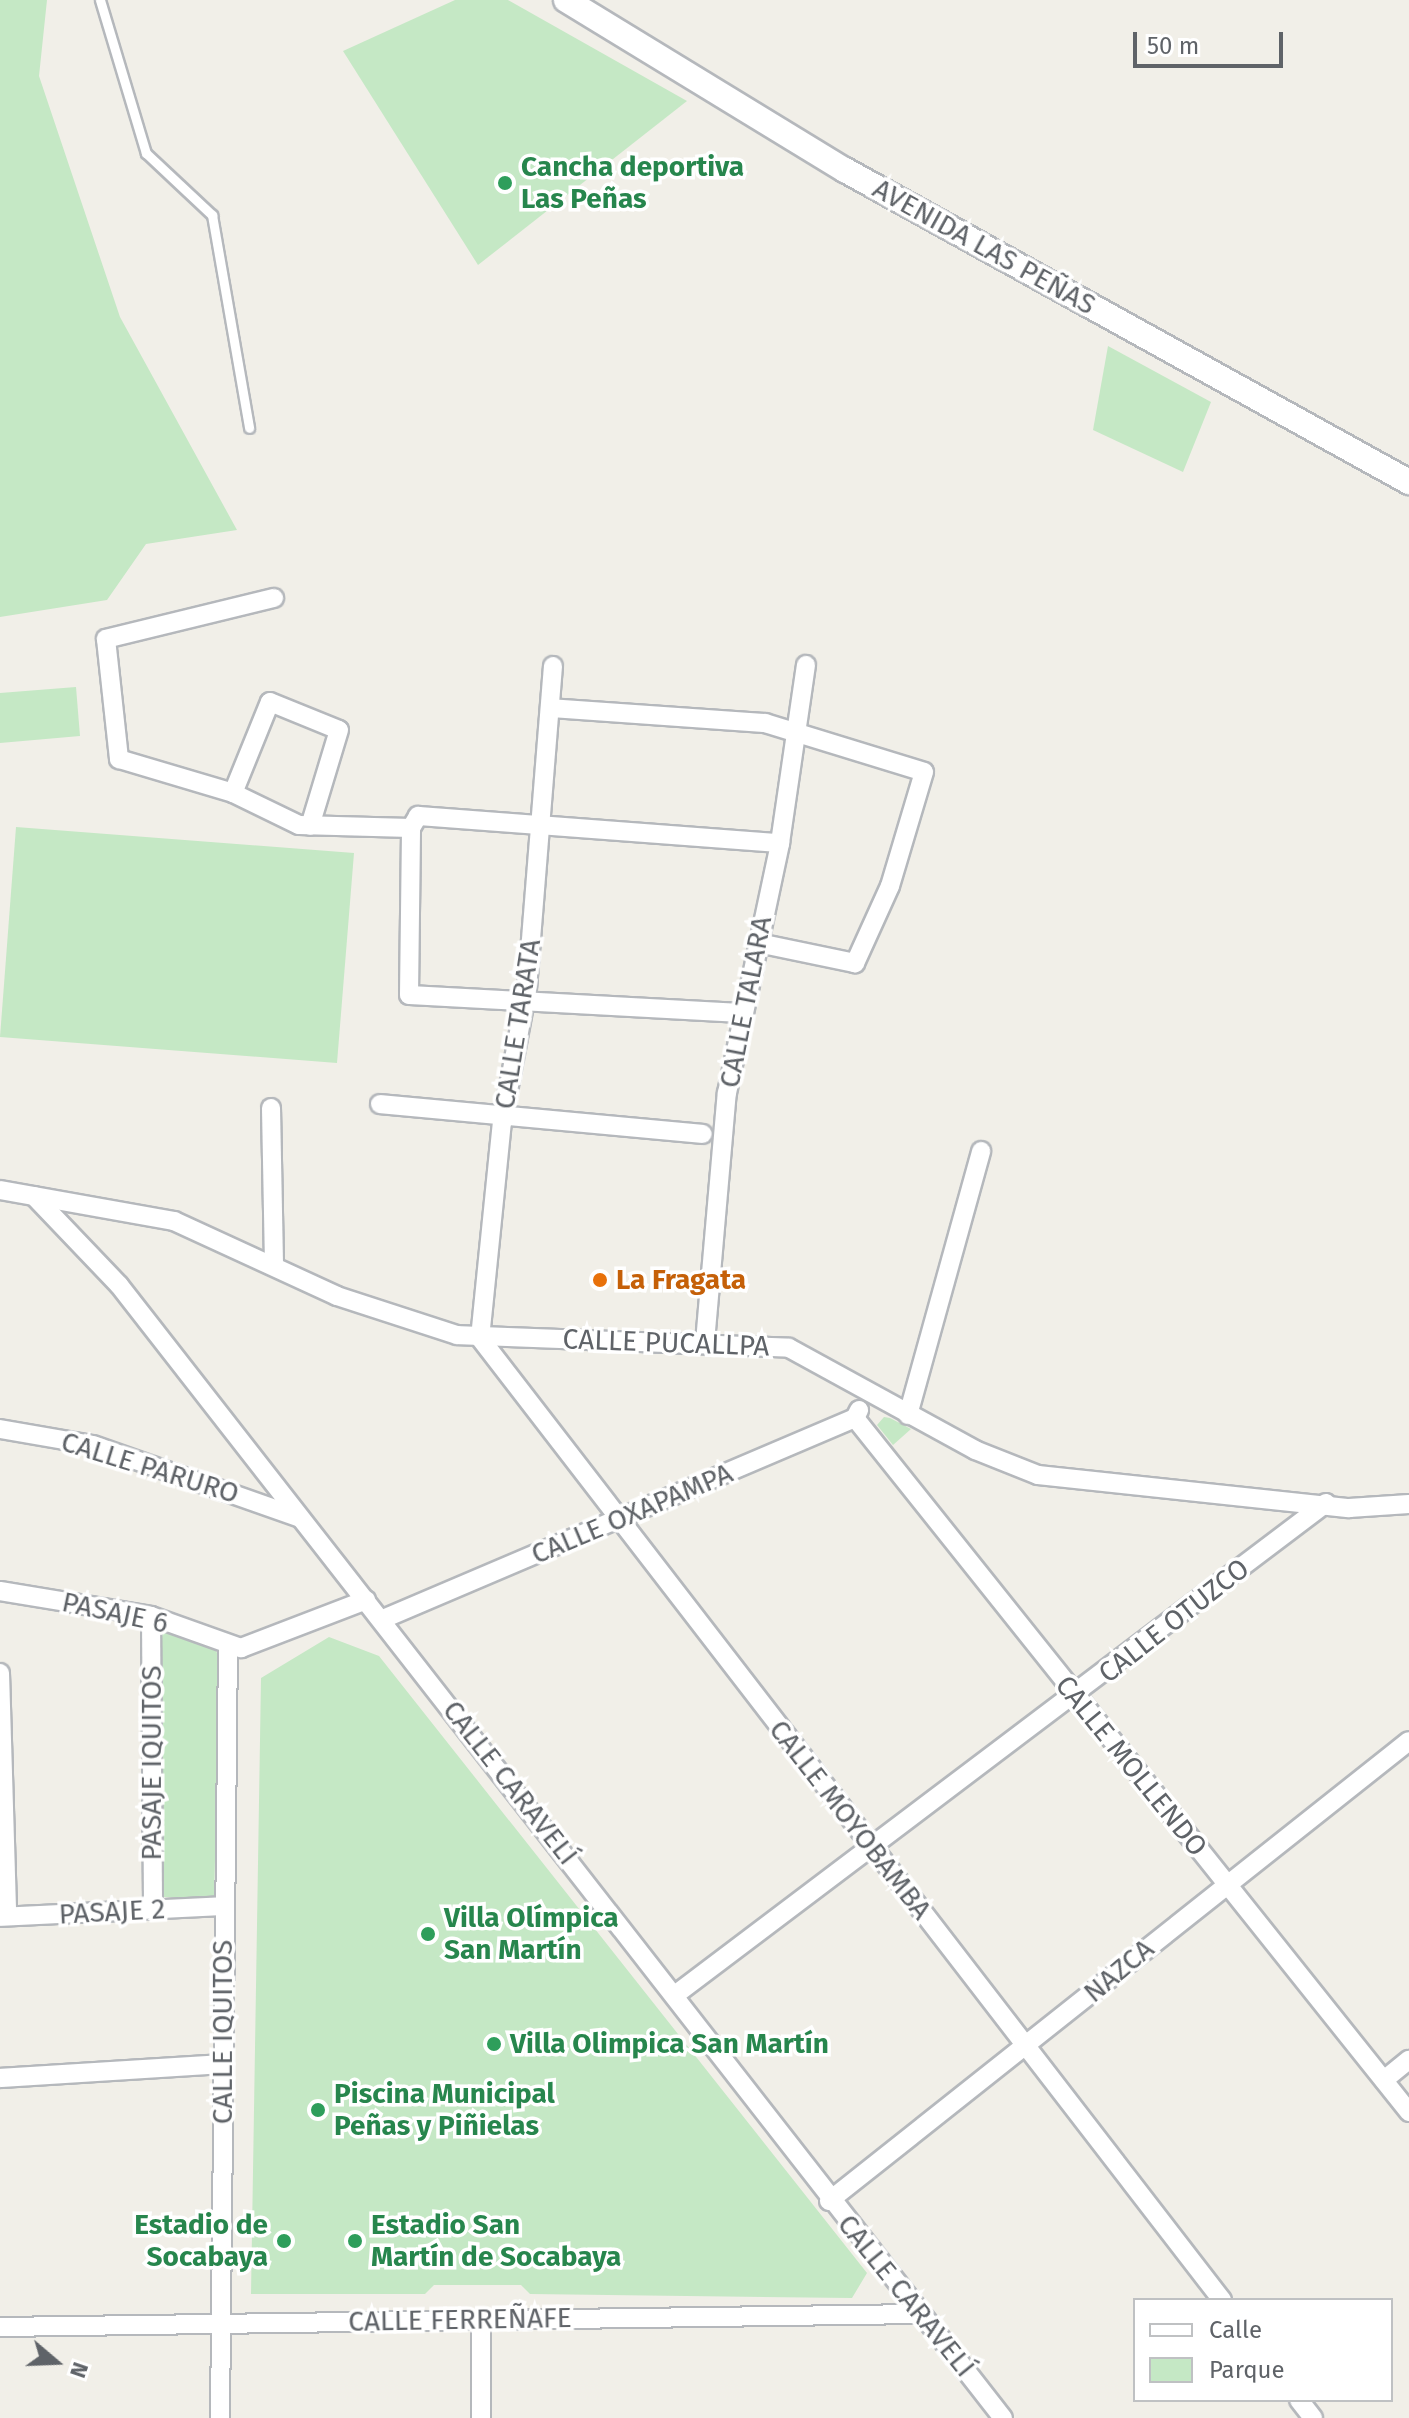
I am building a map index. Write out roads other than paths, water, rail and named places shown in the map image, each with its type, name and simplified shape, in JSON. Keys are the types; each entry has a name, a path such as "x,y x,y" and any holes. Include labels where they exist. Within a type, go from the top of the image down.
{"street":[{"name":"AVENIDA LAS PEÑAS","path":"566,0 845,170 1409,482"},
{"path":"274,598 106,639 119,759 233,793 310,826 411,828"},
{"name":"CALLE TALARA","path":"705,1342 741,1013 780,843 806,665"},
{"name":"CALLE TARATA","path":"480,1338 507,1115 526,1001 553,666"},
{"path":"233,793 268,704 326,724 343,736 310,826"},
{"path":"550,708 797,732 924,772 890,886 855,963 758,943"},
{"path":"741,1013 407,993 411,828 418,816 542,828 780,843"},
{"path":"380,1104 703,1134"},
{"path":"271,1108 274,1265"},
{"path":"908,1415 981,1151"},
{"name":"CALLE PUCALLPA","path":"0,1190 174,1221 384,1315 480,1338 705,1342 789,1348 908,1415 1038,1475 1326,1503 1409,1504"},
{"name":"CALLE CARAVELÍ","path":"34,1196 119,1285 675,1995 829,2201 1003,2418"},
{"name":"CALLE MOYOBAMBA","path":"480,1338 617,1521 1220,2298"},
{"path":"855,1418 868,1393"},
{"name":"CALLE OXAPAMPA","path":"383,1619 855,1418"},
{"name":"CALLE MOLLENDO","path":"855,1418 1074,1698 1409,2112"},
{"name":"CALLE PARURO","path":"0,1429 93,1445 298,1517"},
{"name":"CALLE OTUZCO","path":"675,1995 1074,1698 1326,1503"},
{"name":"PASAJE 6","path":"0,1591 151,1616 228,1645"},
{"path":"228,1645 241,1648 366,1600"},
{"name":"PASAJE IQUITOS","path":"151,1616 153,1910"},
{"name":"CALLE IQUITOS","path":"220,2418 228,1645"},
{"path":"0,1673 4,1917"},
{"name":"NAZCA","path":"829,2201 1028,2048 1225,1882 1409,1741"},
{"name":"PASAJE 2","path":"4,1917 224,1906"},
{"path":"1384,2080 1409,2060"},
{"path":"0,2078 223,2064"},
{"name":"CALLE FERREÑAFE","path":"0,2327 921,2314"},
{"path":"481,2322 481,2418"},
{"path":"1301,2402 1313,2418"}],"lane":[{"path":"100,0 146,153 212,215 249,428"}],"place":[{"name":"Cancha deportiva Las Peñas","path":"505,183"},
{"name":"La Fragata","path":"600,1280"},
{"name":"Villa Olímpica San Martín","path":"428,1934"},
{"name":"Villa Olimpica San Martín","path":"494,2044"},
{"name":"Piscina Municipal Peñas y Piñielas","path":"318,2110"},
{"name":"Estadio de Socabaya","path":"284,2241"},
{"name":"Estadio San Martín de Socabaya","path":"355,2241"}]}
